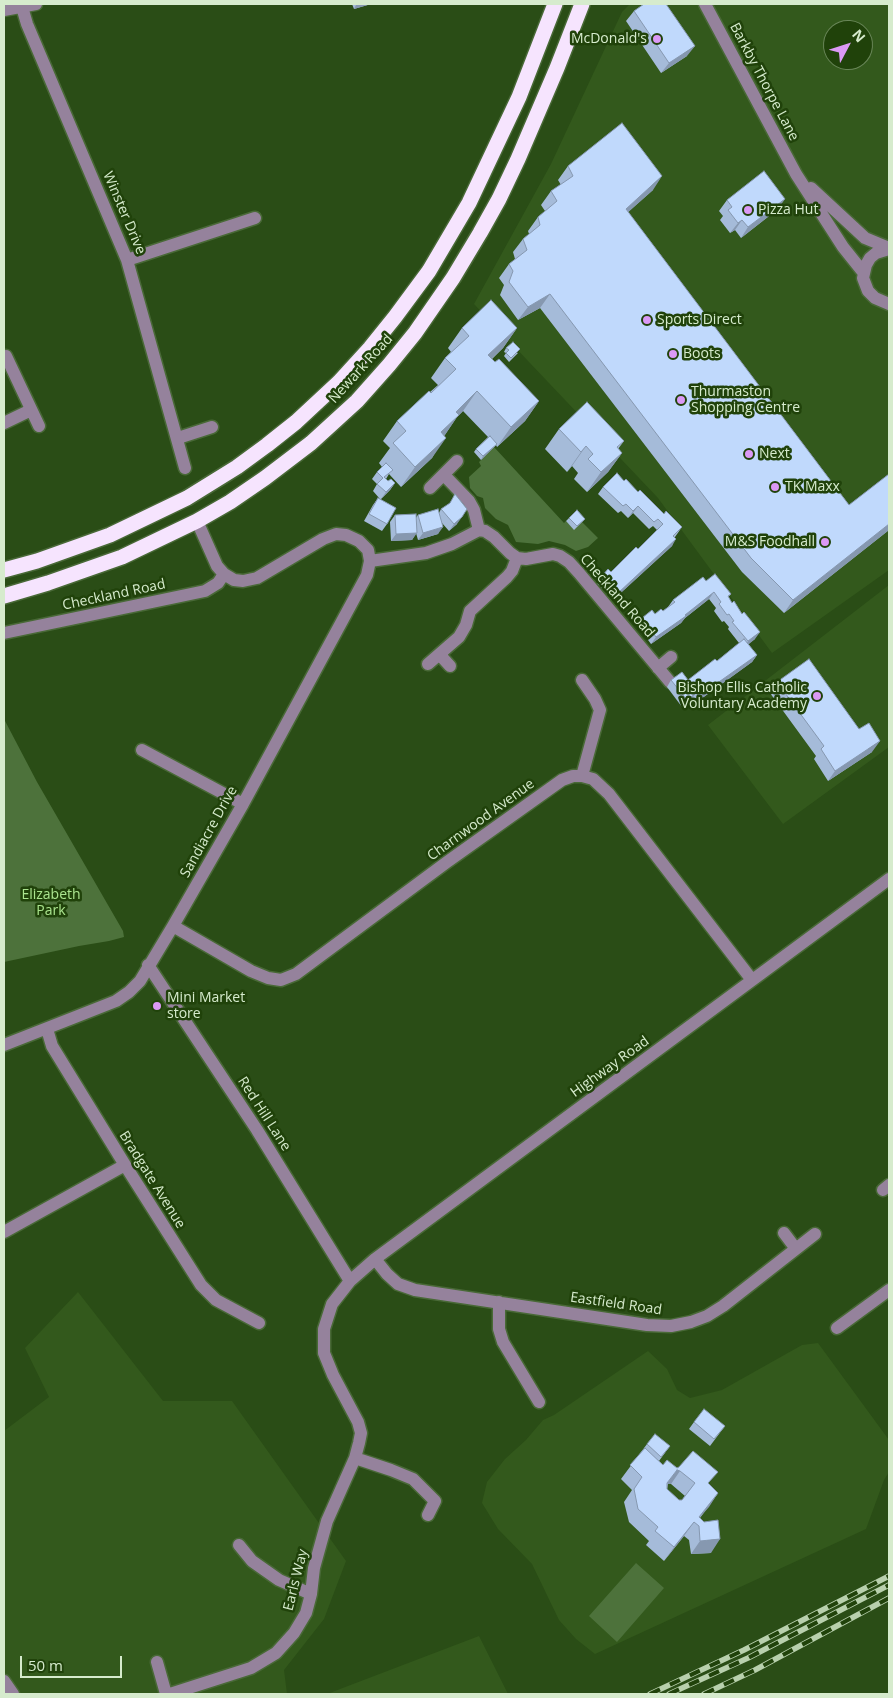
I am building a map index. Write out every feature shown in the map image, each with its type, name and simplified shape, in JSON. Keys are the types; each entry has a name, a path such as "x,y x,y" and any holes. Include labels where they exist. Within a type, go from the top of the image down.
{"highway":[{"name":"Newark Road","path":"4,570 37,561 110,536 187,498 237,467 267,445 296,422 339,382 395,318 428,271 465,210 519,98 554,4"},
{"name":"Newark Road","path":"4,596 48,584 122,557 197,521 230,502 265,478 311,443 357,401 415,332 453,278 499,199 539,112 582,4"}],"street":[{"path":"4,10 36,4"},
{"name":"Barkby Thorpe Lane","path":"705,4 796,174 843,246 864,272"},
{"name":"Winster Drive","path":"22,7 27,24 127,260 185,468"},
{"name":"Barkby Thorpe Lane","path":"796,174 865,238 889,248"},
{"path":"127,260 255,218"},
{"name":"Barkby Thorpe Lane","path":"889,248 876,253 870,258 863,278 868,292 874,298 889,304"},
{"path":"6,356 39,426"},
{"path":"4,423 31,410"},
{"path":"178,438 212,427"},
{"path":"430,488 458,461"},
{"path":"444,474 474,510 478,519 479,530"},
{"path":"197,521 217,566 224,574 234,580 243,581 257,578 323,539 336,534 346,535 359,541 368,550 370,561 426,553 452,544 479,530 485,531 517,558 515,565 507,576 470,612 466,625 459,637 428,664"},
{"name":"Checkland Road","path":"517,558 526,559 553,554 569,562 670,682"},
{"name":"Sandiacre Drive","path":"4,1045 116,1001 130,992 140,980 243,804 367,575 370,561"},
{"name":"Checkland Road","path":"4,633 205,591 218,583 224,574"},
{"path":"440,655 450,666"},
{"path":"658,668 671,657"},
{"path":"582,680 600,710 582,776 593,779 609,794 752,980"},
{"path":"142,750 243,804"},
{"name":"Charnwood Avenue","path":"173,926 251,971 268,978 281,980 296,974 447,862 562,780 573,776 582,776"},
{"name":"Highway Road","path":"350,1281 375,1259 889,879"},
{"name":"Red Hill Lane","path":"148,965 257,1130 350,1281"},
{"name":"Bradgate Avenue","path":"47,1029 52,1046 205,1290 216,1300 259,1323"},
{"path":"4,1232 125,1165"},
{"path":"784,1233 796,1249"},
{"name":"Eastfield Road","path":"375,1259 398,1284 416,1290 647,1325 671,1326 692,1322 715,1311 815,1234"},
{"name":"Earls Way","path":"170,1694 251,1668 276,1652 294,1634 306,1613 311,1594 314,1568 327,1521 356,1458 360,1433 358,1422 333,1375 324,1353 324,1329 332,1304 350,1281"},
{"path":"837,1328 889,1290"},
{"path":"499,1302 500,1329 503,1342 538,1402"},
{"path":"356,1458 413,1479 434,1501 428,1515"},
{"path":"239,1545 252,1561 279,1580 311,1594"},
{"path":"157,1662 166,1694"},
{"path":"4,1681 14,1694"}],"shaded area":[{"name":"Thurmaston Shopping Centre","path":"630,4 889,4 889,570 772,653 658,498 474,304 551,164 622,12"},
{"name":"Bishop Ellis Catholic Voluntary Academy","path":"889,585 889,747 783,824 708,725"},
{"path":"78,1292 163,1401 232,1401 346,1561 324,1619 284,1670 287,1694 4,1694 4,1431 49,1397 25,1348"},
{"path":"818,1343 889,1440 889,1472 884,1480 866,1529 595,1654 576,1639 559,1620 532,1564 498,1529 482,1503 487,1482 505,1459 526,1440 543,1420 554,1415 648,1351 667,1369 677,1390 690,1398 722,1390 802,1345"},
{"path":"479,1636 508,1694 327,1694"}],"green space":[{"path":"494,447 564,523 566,521 574,529 582,522 598,538 588,547 576,551 565,545 549,541 538,544 516,542 508,525 496,519 485,508 483,498 477,496 470,488 469,477 481,466 479,462"},
{"name":"Elizabeth Park","path":"4,719 37,782 123,931 124,937 4,962"},
{"path":"636,1563 664,1588 617,1642 589,1616"}],"building":[{"path":"644,4 666,4 695,46 669,63 634,11"},
{"name":"Thurmaston Shopping Centre","path":"622,123 662,176 626,209 849,505 889,474 889,524 793,600 751,558 550,294 528,307 509,282 513,271 509,264 527,250 523,239 540,225 538,217 557,201 551,191 573,176 568,166"},
{"name":"Pizza Hut","path":"764,171 785,199 748,227 742,220 738,223 728,210 732,207 727,200"},
{"path":"491,300 517,328 488,355 495,362 499,359 539,401 511,427 477,391 456,412 459,415 441,432 446,438 415,467 393,443 406,431 397,421 456,369 445,358 469,336 462,328"},
{"path":"513,342 520,349 511,358 506,353 509,350 506,348"},
{"path":"587,402 624,441 617,447 622,453 601,472 588,459 593,454 586,446 581,452 559,429"},
{"path":"490,436 497,444 483,456 476,449"},
{"path":"386,463 393,470 384,477 388,481 391,479 395,483 386,492 377,484 383,478 377,472"},
{"path":"617,473 624,481 626,479 638,492 640,490 664,514 666,511 682,527 673,536 676,539 618,593 602,576 608,569 611,572 636,547 638,549 663,524 658,519 654,522 638,506 633,511 626,504 623,506 603,487"},
{"path":"455,494 467,509 454,524 441,509 450,503"},
{"path":"378,498 396,508 387,524 369,514"},
{"path":"438,509 443,527 423,533 418,515"},
{"path":"577,510 585,519 577,526 569,518"},
{"path":"416,514 417,533 396,534 395,515"},
{"path":"715,574 731,594 728,596 732,603 734,601 742,614 744,612 760,632 748,641 732,622 734,621 729,614 727,615 719,604 721,602 714,592 686,616 656,637 642,618 652,610 655,614 661,609 663,611 675,602 673,600 703,577 706,581"},
{"path":"744,639 757,655 699,696 696,693 687,700 671,680 682,672 688,680 715,659 717,661"},
{"path":"809,659 859,729 869,723 880,741 835,771 821,749 824,746 777,682"},
{"path":"704,1409 725,1426 714,1439 694,1422"},
{"path":"655,1434 670,1446 661,1457 647,1444"},
{"path":"645,1448 663,1465 667,1460 677,1468 693,1451 718,1472 708,1483 718,1493 699,1517 704,1522 718,1520 720,1539 700,1541 699,1526 694,1522 674,1547 655,1531 658,1527 638,1509 634,1489 642,1477 630,1465","holes":["677,1470 695,1483 682,1500 679,1500 667,1489 667,1483"]}],"railway":[{"path":"650,1694 744,1650 889,1576"},
{"path":"669,1694 748,1658 889,1585"},
{"path":"704,1694 755,1670 889,1598"}],"place":[{"name":"McDonald's","path":"657,39"},
{"name":"Pizza Hut","path":"748,210"},
{"name":"Sports Direct","path":"647,320"},
{"name":"Boots","path":"673,354"},
{"name":"Thurmaston Shopping Centre","path":"681,400"},
{"name":"Next","path":"749,454"},
{"name":"TK Maxx","path":"775,487"},
{"name":"M&S Foodhall","path":"825,542"},
{"name":"Bishop Ellis Catholic Voluntary Academy","path":"817,696"},
{"name":"Mini Market store","path":"157,1006"}]}
